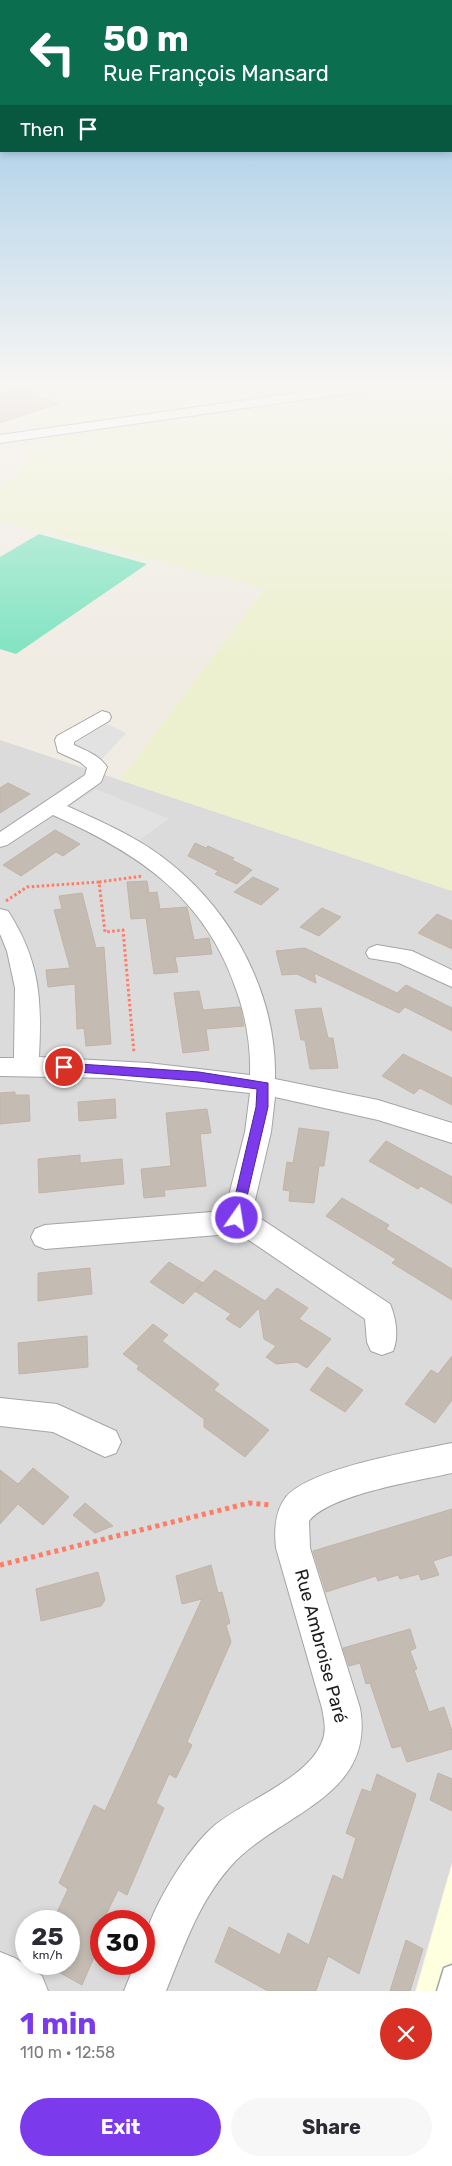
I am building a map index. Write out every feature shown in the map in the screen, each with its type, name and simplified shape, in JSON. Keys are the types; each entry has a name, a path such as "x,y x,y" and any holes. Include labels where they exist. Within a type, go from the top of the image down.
{"street":[{"path":"0,841 52,808 94,778 97,767 87,758 65,748 64,740 102,717"},
{"path":"52,808 115,838 163,868 206,912 234,953 253,998 262,1048 263,1086 262,1107 237,1218"},
{"path":"0,916 16,942 26,976 29,1020 26,1066"},
{"path":"377,954 404,956 452,979"},
{"path":"0,1068 26,1066 136,1071 263,1086 368,1107 452,1133"},
{"path":"45,1237 218,1224 237,1218"},
{"path":"237,1218 379,1313 382,1342"},
{"path":"0,1412 58,1418 105,1442"},
{"path":"299,1507 312,1497 332,1488 452,1458"},
{"name":"Rue Ambroise Paré","path":"145,1991 180,1906 207,1863 232,1836 299,1793 320,1775 337,1754 340,1746 344,1730 341,1708 293,1548 290,1526 299,1507"},
{"path":"0,1973 27,1991"}],"lane":[{"path":"448,1991 452,1976"}],"path":[{"path":"0,905 27,887 138,878 163,868"},
{"path":"99,882 105,932 123,930 136,1071"},
{"path":"0,1565 249,1503 299,1507"}],"shaded area":[{"path":"11,477 452,477 452,891 120,780 265,588 0,521 0,488"},
{"path":"107,724 126,733 102,759 74,744"},
{"path":"0,740 452,891 452,1862 415,1991 0,1991"},
{"path":"96,789 169,819 136,842 67,808"},
{"path":"452,1864 452,1991 416,1991"}],"green space":[{"path":"39,534 147,564 16,654 0,649 0,557"}],"building":[{"path":"8,783 30,794 0,813 0,788"},
{"path":"55,830 80,844 63,856 56,852 21,876 3,865"},
{"path":"195,843 206,848 208,846 234,858 232,860 252,870 237,884 215,874 218,871 188,856"},
{"path":"253,877 279,889 261,905 234,892"},
{"path":"147,881 149,893 157,892 160,909 187,907 194,940 209,938 212,954 175,957 178,972 154,974 146,918 131,919 127,882"},
{"path":"82,893 96,948 104,947 111,1044 86,1046 84,1028 77,1029 75,984 48,987 46,970 70,968 54,910 62,909 59,896"},
{"path":"322,908 341,917 319,936 300,927"},
{"path":"437,914 452,921 452,949 418,933"},
{"path":"305,948 397,993 406,985 452,1008 452,1031 405,1007 399,1013 314,973 316,983 297,974 282,975 276,951"},
{"path":"199,991 203,1010 240,1007 244,1026 206,1029 209,1050 183,1053 174,993"},
{"path":"321,1008 328,1038 333,1038 338,1068 310,1069 305,1040 301,1040 295,1010"},
{"path":"403,1054 452,1078 452,1105 420,1088 414,1094 382,1076"},
{"path":"15,1092 15,1095 29,1095 30,1121 0,1124 0,1093"},
{"path":"115,1099 116,1118 79,1121 78,1102"},
{"path":"207,1109 211,1133 200,1134 206,1186 164,1190 165,1196 144,1198 141,1169 171,1166 166,1113"},
{"path":"299,1128 329,1132 324,1166 319,1166 314,1203 289,1201 290,1191 283,1190 287,1162 293,1163"},
{"path":"386,1141 452,1177 452,1204 421,1186 418,1189 369,1161"},
{"path":"80,1155 80,1163 122,1159 124,1184 39,1193 38,1159"},
{"path":"342,1198 389,1225 386,1229 452,1269 452,1300 392,1263 396,1259 326,1216"},
{"path":"169,1262 203,1283 183,1304 150,1282"},
{"path":"90,1268 92,1294 38,1301 38,1273"},
{"path":"215,1270 265,1301 277,1288 308,1308 299,1319 331,1339 307,1368 297,1362 276,1364 266,1357 276,1346 264,1339 259,1308 240,1328 226,1319 231,1314 195,1291"},
{"path":"153,1324 168,1335 162,1341 219,1384 214,1390 269,1430 245,1457 204,1427 204,1419 137,1369 139,1366 123,1354"},
{"path":"87,1336 88,1367 19,1374 18,1343"},
{"path":"452,1356 452,1400 435,1423 405,1404 431,1370 438,1374"},
{"path":"327,1367 363,1390 345,1412 310,1390"},
{"path":"33,1468 69,1497 43,1525 18,1504 0,1524 0,1470 18,1484"},
{"path":"85,1503 113,1526 95,1533 73,1515"},
{"path":"452,1509 452,1555 433,1561 439,1575 421,1580 419,1574 400,1579 398,1575 378,1581 376,1576 326,1592 313,1551"},
{"path":"211,1565 218,1593 222,1592 230,1623 226,1625 231,1642 187,1742 192,1745 176,1778 169,1774 156,1803 164,1808 127,1895 118,1890 108,1910 90,1910 90,1966 82,1985 64,1975 80,1975 80,1910 58,1910 68,1889 59,1883 94,1805 105,1811 202,1599 182,1604 176,1576"},
{"path":"98,1572 105,1600 101,1606 41,1621 36,1589"},
{"path":"410,1629 416,1648 410,1651 417,1669 414,1670 429,1712 444,1707 452,1731 452,1749 407,1762 401,1746 392,1748 370,1683 366,1684 360,1663 349,1666 343,1648"},
{"path":"438,1773 452,1779 452,1811 430,1800"},
{"path":"377,1774 416,1794 359,1974 328,1956 316,1991 268,1991 215,1962 229,1927 280,1955 288,1933 309,1945 333,1875 343,1880 356,1838 346,1833 362,1789 371,1792"},
{"path":"406,1940 423,1949 410,1991 390,1991"}],"route":[{"path":"64,1067 99,1068 199,1077 263,1086 262,1107 237,1218"}]}
